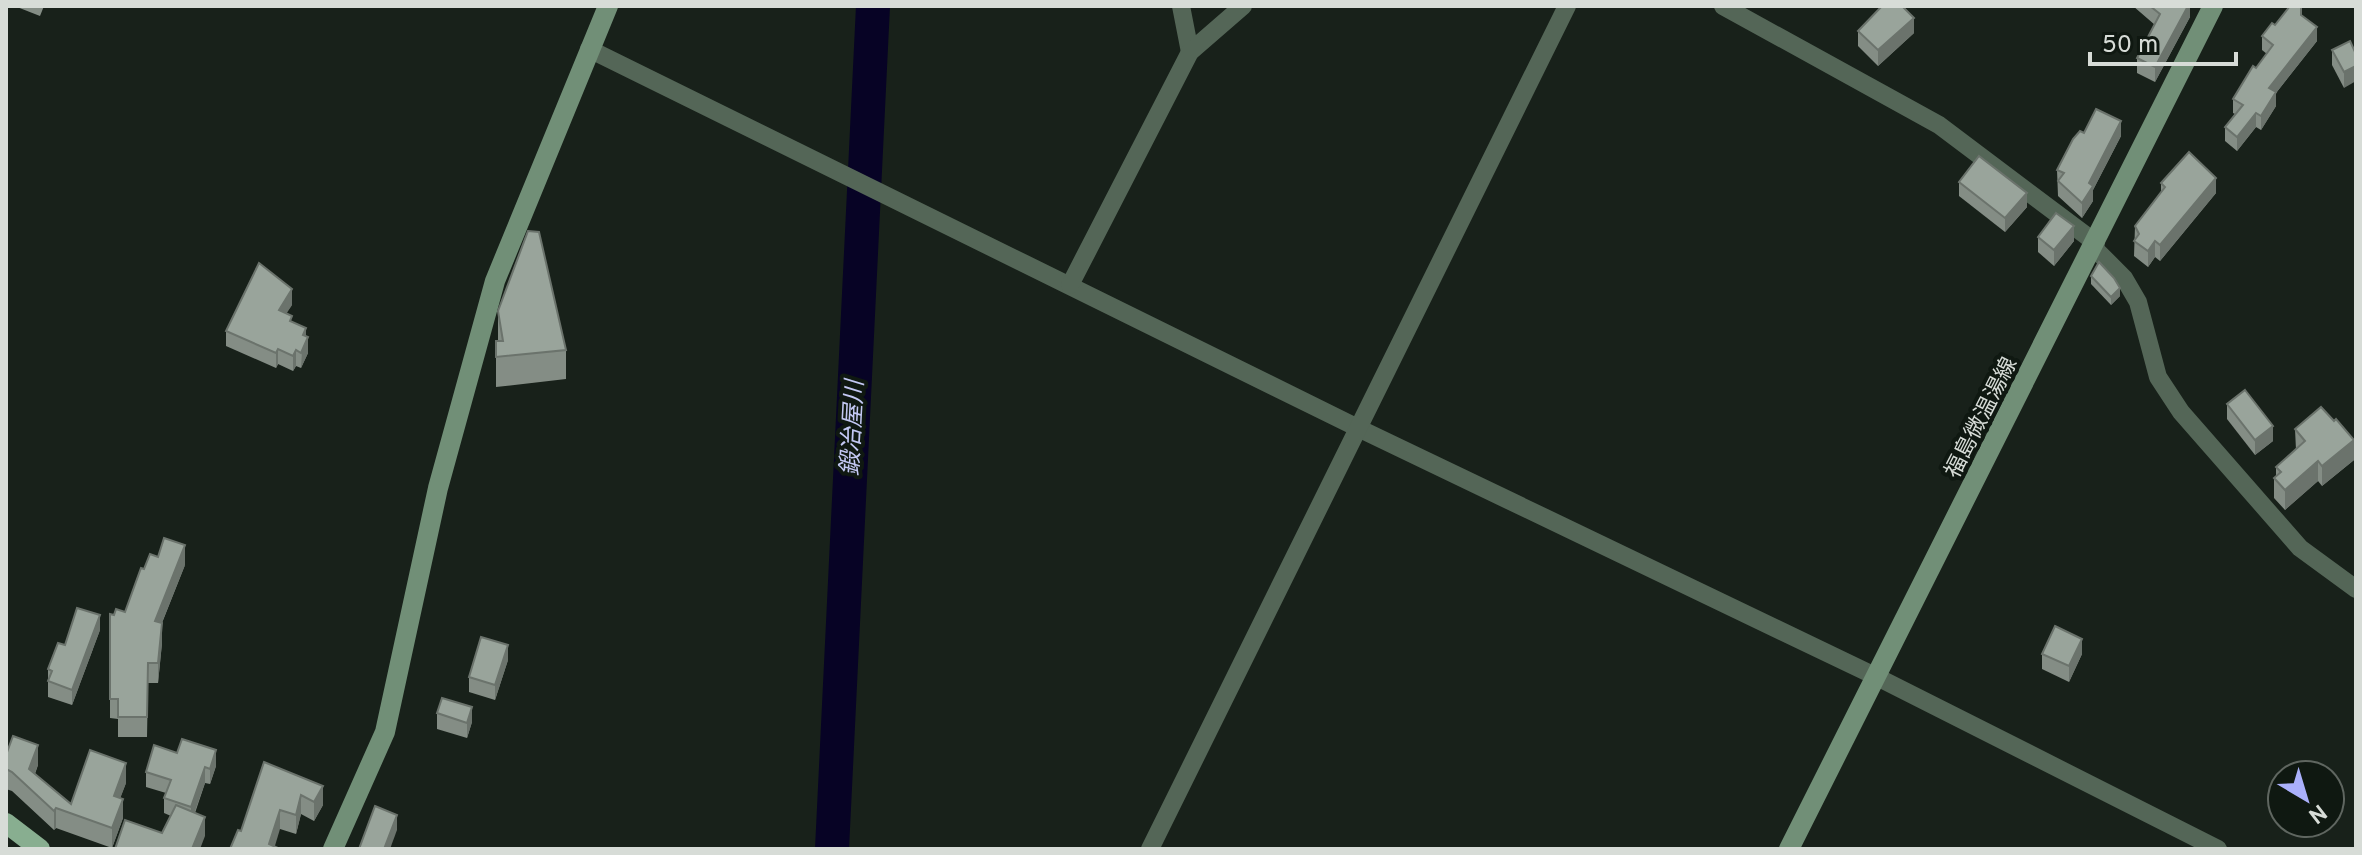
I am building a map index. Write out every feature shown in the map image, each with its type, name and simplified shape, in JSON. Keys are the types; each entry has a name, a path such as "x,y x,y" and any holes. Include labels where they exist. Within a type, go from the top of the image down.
{"main road":[{"path":"333,849 385,732 438,488 495,281 608,6"},
{"name":"福島微温湯線","path":"1789,849 2095,246 2213,6"},
{"path":"6,823 40,849"}],"street":[{"path":"1181,6 1190,52"},
{"path":"1070,285 1190,52 1243,6"},
{"path":"1150,849 1567,6"},
{"path":"1723,6 1939,125 2095,246 2124,278 2138,302 2158,377 2181,412 2300,548 2356,589"},
{"path":"589,49 1358,428 1875,676 2218,849"}],"building":[{"path":"1882,6 1902,6 1914,18 1878,50 1858,31"},
{"path":"2150,6 2188,6 2155,67 2137,58 2160,14"},
{"path":"2290,6 2301,6 2301,15 2317,27 2269,88 2276,92 2261,116 2256,113 2237,137 2225,127 2243,105 2233,99 2253,66 2256,68 2273,45 2262,36"},
{"path":"2350,41 2356,54 2356,66 2344,72 2332,50"},
{"path":"2096,109 2121,121 2089,183 2093,186 2082,203 2058,181 2064,173 2057,170 2073,139 2080,131 2084,133"},
{"path":"2189,152 2216,178 2160,245 2155,241 2148,251 2134,241 2139,234 2135,226 2165,187 2161,183"},
{"path":"1979,156 2027,193 2005,218 1959,182"},
{"path":"2056,213 2074,226 2054,250 2038,237"},
{"path":"528,231 539,232 566,350 496,357 496,341 503,341 498,311"},
{"path":"2099,262 2120,288 2111,297 2091,276"},
{"path":"259,263 292,289 279,310 292,316 290,321 306,328 303,335 308,337 301,353 296,350 293,356 278,349 276,353 226,331"},
{"path":"2245,390 2273,426 2255,440 2227,404"},
{"path":"2321,407 2354,440 2322,466 2318,461 2285,490 2274,478 2281,472 2276,467 2305,441 2295,429"},
{"path":"164,538 185,545 155,621 162,623 158,663 148,663 147,717 118,717 118,699 110,699 110,614 114,615 116,609 125,612 141,568 144,569 150,554 158,557"},
{"path":"77,608 100,615 72,690 48,681 52,671 48,669 58,643 65,645"},
{"path":"2055,626 2082,639 2069,666 2042,654"},
{"path":"481,637 508,645 495,685 469,677"},
{"path":"442,698 472,707 467,723 437,713"},
{"path":"13,736 38,745 29,769 71,804 90,750 126,763 114,796 123,799 112,828 56,808 54,811 6,769 6,755"},
{"path":"182,739 216,750 210,769 205,767 191,807 164,798 171,780 146,772 154,745 177,753"},
{"path":"264,762 323,786 314,802 301,795 296,815 280,810 269,844 280,849 230,849 238,830 241,831"},
{"path":"176,805 205,817 192,849 115,849 125,820 162,833"},
{"path":"375,806 397,815 384,849 359,849"}],"waterway":[{"name":"鍛冶屋川","path":"832,849 873,6"}]}
